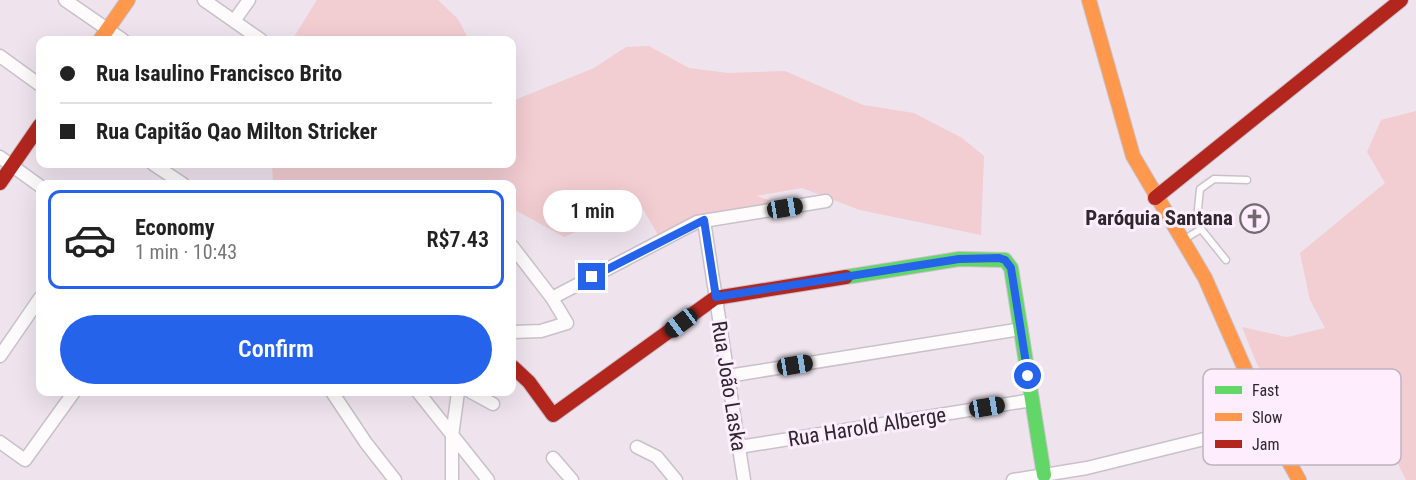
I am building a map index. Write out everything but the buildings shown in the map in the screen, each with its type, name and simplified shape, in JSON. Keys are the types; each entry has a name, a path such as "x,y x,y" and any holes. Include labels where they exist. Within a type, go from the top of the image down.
{"street":[{"path":"65,0 104,35 128,0"},
{"path":"204,0 255,36"},
{"path":"234,21 249,0"},
{"path":"1089,0 1128,144 1138,169 1209,287 1245,369"},
{"path":"1155,198 1401,0"},
{"path":"0,56 36,82"},
{"path":"0,183 36,131"},
{"path":"0,157 36,183"},
{"path":"159,168 177,180"},
{"path":"552,298 704,220 826,201"},
{"name":"Rua João Laska","path":"704,220 744,480"},
{"path":"516,251 552,298 567,323 541,331 516,332"},
{"path":"516,370 529,382 553,415 613,374 716,297 959,259 991,257 1005,260 1011,268 1044,475"},
{"path":"0,356 36,304"},
{"path":"728,376 1021,329"},
{"path":"0,442 25,460 71,396"},
{"path":"335,396 366,443 395,480"},
{"path":"421,396 488,480"},
{"path":"452,480 452,436 457,396"},
{"path":"478,396 493,404"},
{"name":"Rua Harold Alberge","path":"739,447 1032,400"},
{"path":"1013,480 1087,468 1203,439"},
{"path":"637,447 657,458 676,480"},
{"path":"553,458 572,480"},
{"path":"1290,465 1299,480"}],"lane":[{"path":"1226,260 1201,229 1197,219 1200,189 1214,179 1247,180"},
{"path":"1182,241 1201,229"}],"shaded area":[{"path":"317,0 438,0 458,19 467,36 294,36"},
{"path":"649,46 689,68 729,73 785,71 863,105 914,113 962,138 984,156 981,235 860,210 802,188 756,196 778,203 699,215 658,235 636,197 617,214 564,237 516,212 516,180 273,180 272,168 516,168 516,99 594,68 626,47"},
{"path":"1416,111 1416,480 1406,480 1399,465 1401,465 1401,369 1260,369 1242,327 1287,337 1325,328 1310,300 1300,253 1385,183 1367,152 1381,120"}],"traffic: fast":[{"path":"846,277 959,259 1005,260 1011,268 1044,475"}],"traffic: slow":[{"path":"103,36 128,0"},
{"path":"1089,0 1133,156 1205,278 1245,369"},
{"path":"1291,465 1299,480"}],"traffic: jam":[{"path":"1155,198 1401,0"},
{"path":"0,183 36,131"},
{"path":"516,370 529,382 553,415 715,298 846,277"}],"place":[{"name":"Paróquia Santana","path":"1254,218"}],"route":[{"path":"592,277 704,220 716,297 972,257 999,258 1005,260 1011,268 1028,376"}]}
